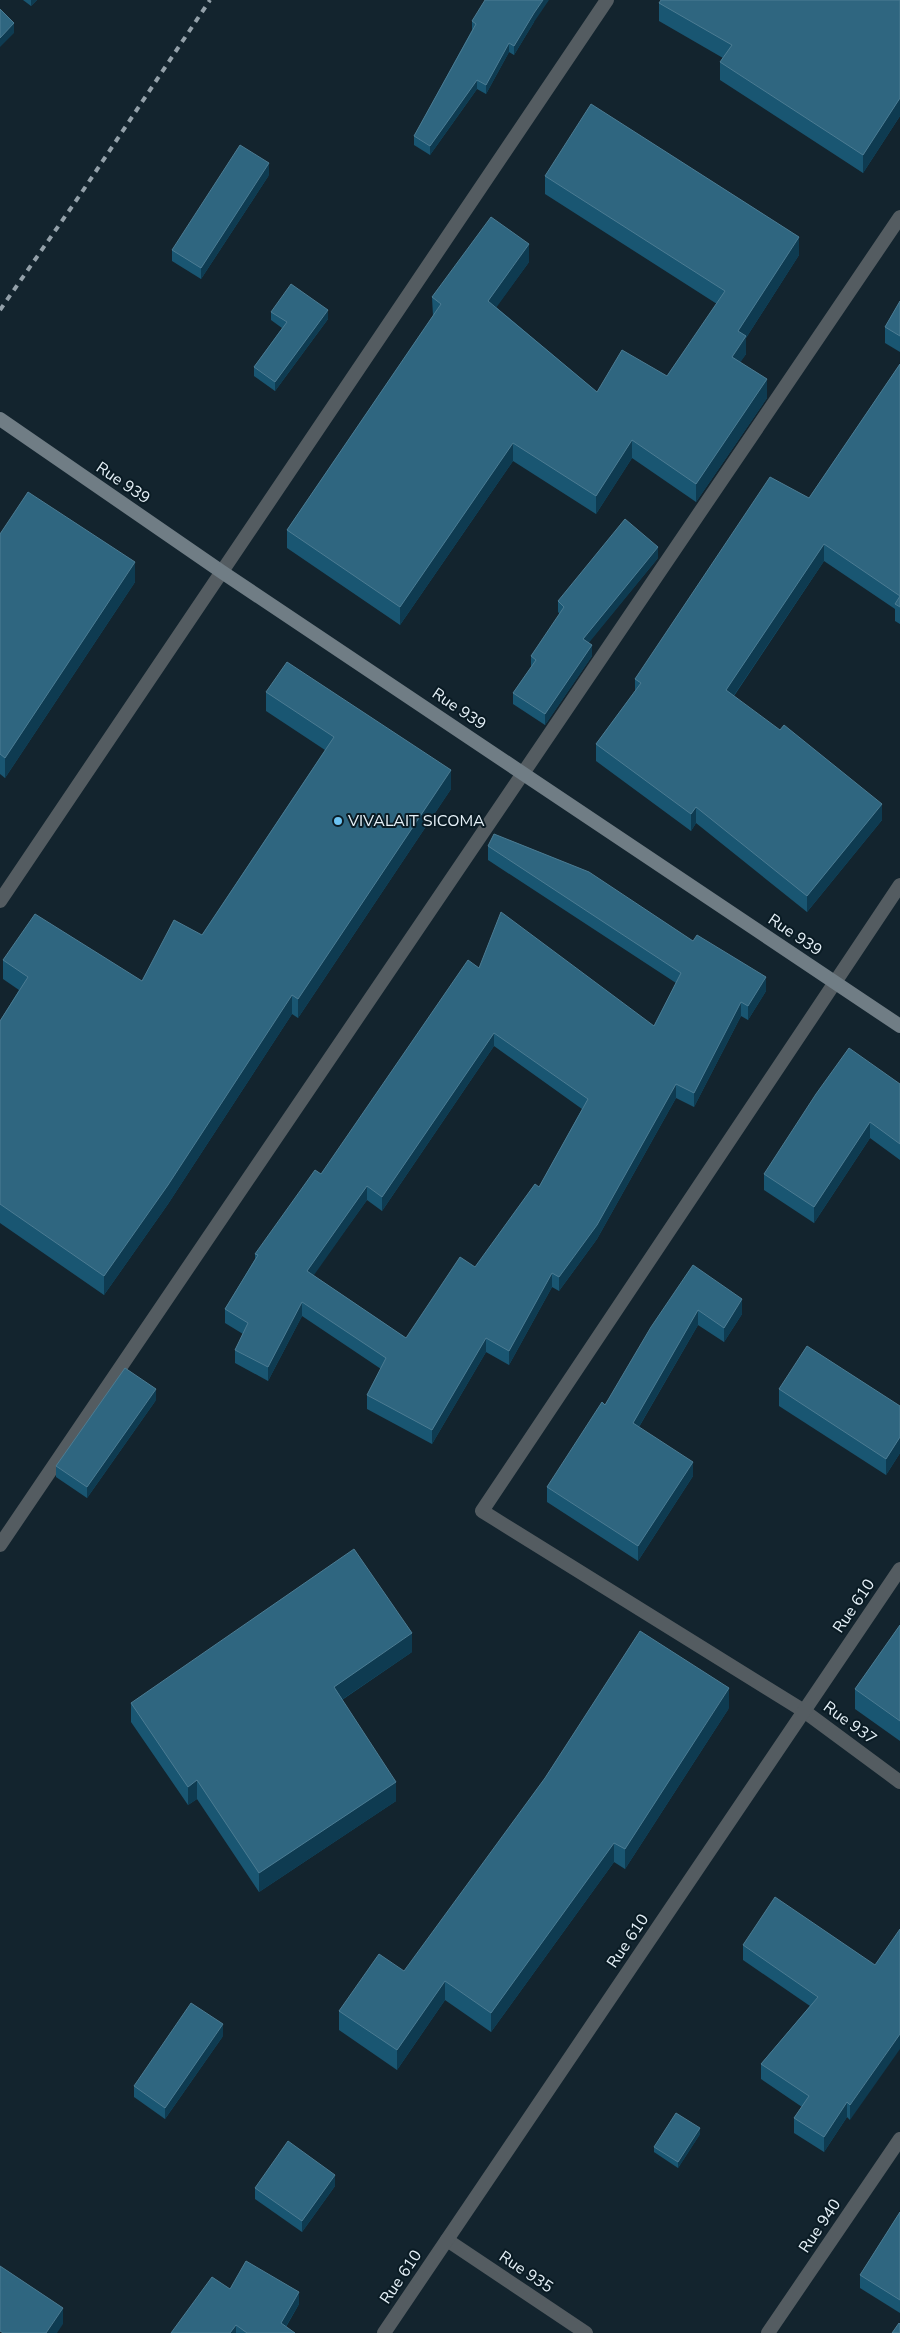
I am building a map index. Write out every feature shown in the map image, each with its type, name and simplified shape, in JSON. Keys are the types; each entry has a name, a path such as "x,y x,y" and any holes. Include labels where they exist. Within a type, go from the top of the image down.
{"main road":[{"name":"Rue 939","path":"0,419 222,572 900,1026"}],"street":[{"path":"0,901 607,0"},
{"path":"0,1544 900,217"},
{"path":"835,983 900,885"},
{"name":"Rue 937","path":"835,983 482,1511 804,1711 900,1782"},
{"name":"Rue 610","path":"384,2333 900,1569"},
{"name":"Rue 940","path":"768,2333 900,2139"},
{"name":"Rue 935","path":"447,2240 586,2333"}],"building":[{"path":"485,0 543,0 514,46 509,43 486,85 477,80 430,146 414,136 476,24 472,21"},
{"path":"661,0 900,0 900,98 863,155 720,62 732,45 659,3"},
{"path":"0,9 14,23 0,38"},
{"path":"591,104 799,237 738,331 746,336 732,357 767,379 696,484 632,440 596,496 513,443 400,607 287,530 441,304 432,297 491,217 529,244 488,301 597,392 622,350 667,376 725,291 545,176"},
{"path":"240,145 269,163 201,268 172,250"},
{"path":"291,284 328,310 275,382 254,367 287,322 271,312"},
{"path":"900,301 900,336 885,327"},
{"path":"900,364 900,596 824,544 726,690 780,730 784,725 882,804 807,896 696,807 691,814 596,744 641,683 635,679 770,477 809,498"},
{"path":"28,492 135,562 5,758 0,754 0,534"},
{"path":"625,519 658,547 583,639 592,645 545,714 513,693 536,660 531,656 564,607 558,601"},
{"path":"900,596 900,607 895,604"},
{"path":"287,662 451,770 298,999 292,995 168,1185 104,1276 0,1204 0,1021 28,977 3,960 35,914 142,981 174,920 202,935 334,737 266,692"},
{"path":"494,834 589,872 693,941 697,935 766,977 748,1006 741,1002 694,1093 676,1084 597,1225 559,1277 552,1273 509,1351 486,1338 432,1430 367,1395 386,1358 302,1302 268,1367 235,1350 248,1323 225,1309 258,1255 255,1254 315,1170 321,1174 468,960 479,968 501,912 654,1026 681,973 488,846","holes":["494,1033 588,1099 539,1187 535,1184 475,1267 460,1257 406,1338 307,1271 367,1186 382,1197"]},
{"path":"849,1048 900,1084 900,1144 870,1122 814,1207 764,1174 816,1094"},
{"path":"693,1265 742,1299 724,1328 698,1310 633,1423 693,1462 638,1546 547,1487 602,1402 605,1405 651,1327"},
{"path":"807,1346 900,1406 900,1437 886,1459 779,1389"},
{"path":"125,1368 156,1389 87,1487 56,1466"},
{"path":"354,1549 412,1633 334,1687 396,1782 259,1873 197,1780 188,1787 131,1703"},
{"path":"900,1625 900,1721 855,1689"},
{"path":"640,1631 729,1688 625,1849 614,1843 491,2013 445,1981 397,2050 339,2011 379,1954 404,1971 545,1778"},
{"path":"775,1897 875,1965 900,1929 900,2034 850,2105 847,2102 824,2137 794,2118 809,2096 761,2064 818,1997 743,1945"},
{"path":"191,2003 223,2024 165,2108 134,2086"},
{"path":"676,2113 700,2128 678,2162 654,2147"},
{"path":"288,2141 335,2175 302,2221 255,2188"},
{"path":"900,2212 900,2300 860,2275"},
{"path":"246,2261 299,2292 281,2323 295,2333 247,2333 236,2325 230,2333 171,2333 212,2277 230,2289"},
{"path":"0,2266 63,2308 46,2333 3,2333 0,2331"},
{"path":"899,2323 900,2333 892,2333"}],"railway":[{"path":"0,310 80,195 210,0"}],"place":[{"name":"VIVALAIT SICOMA","path":"338,821"}]}
